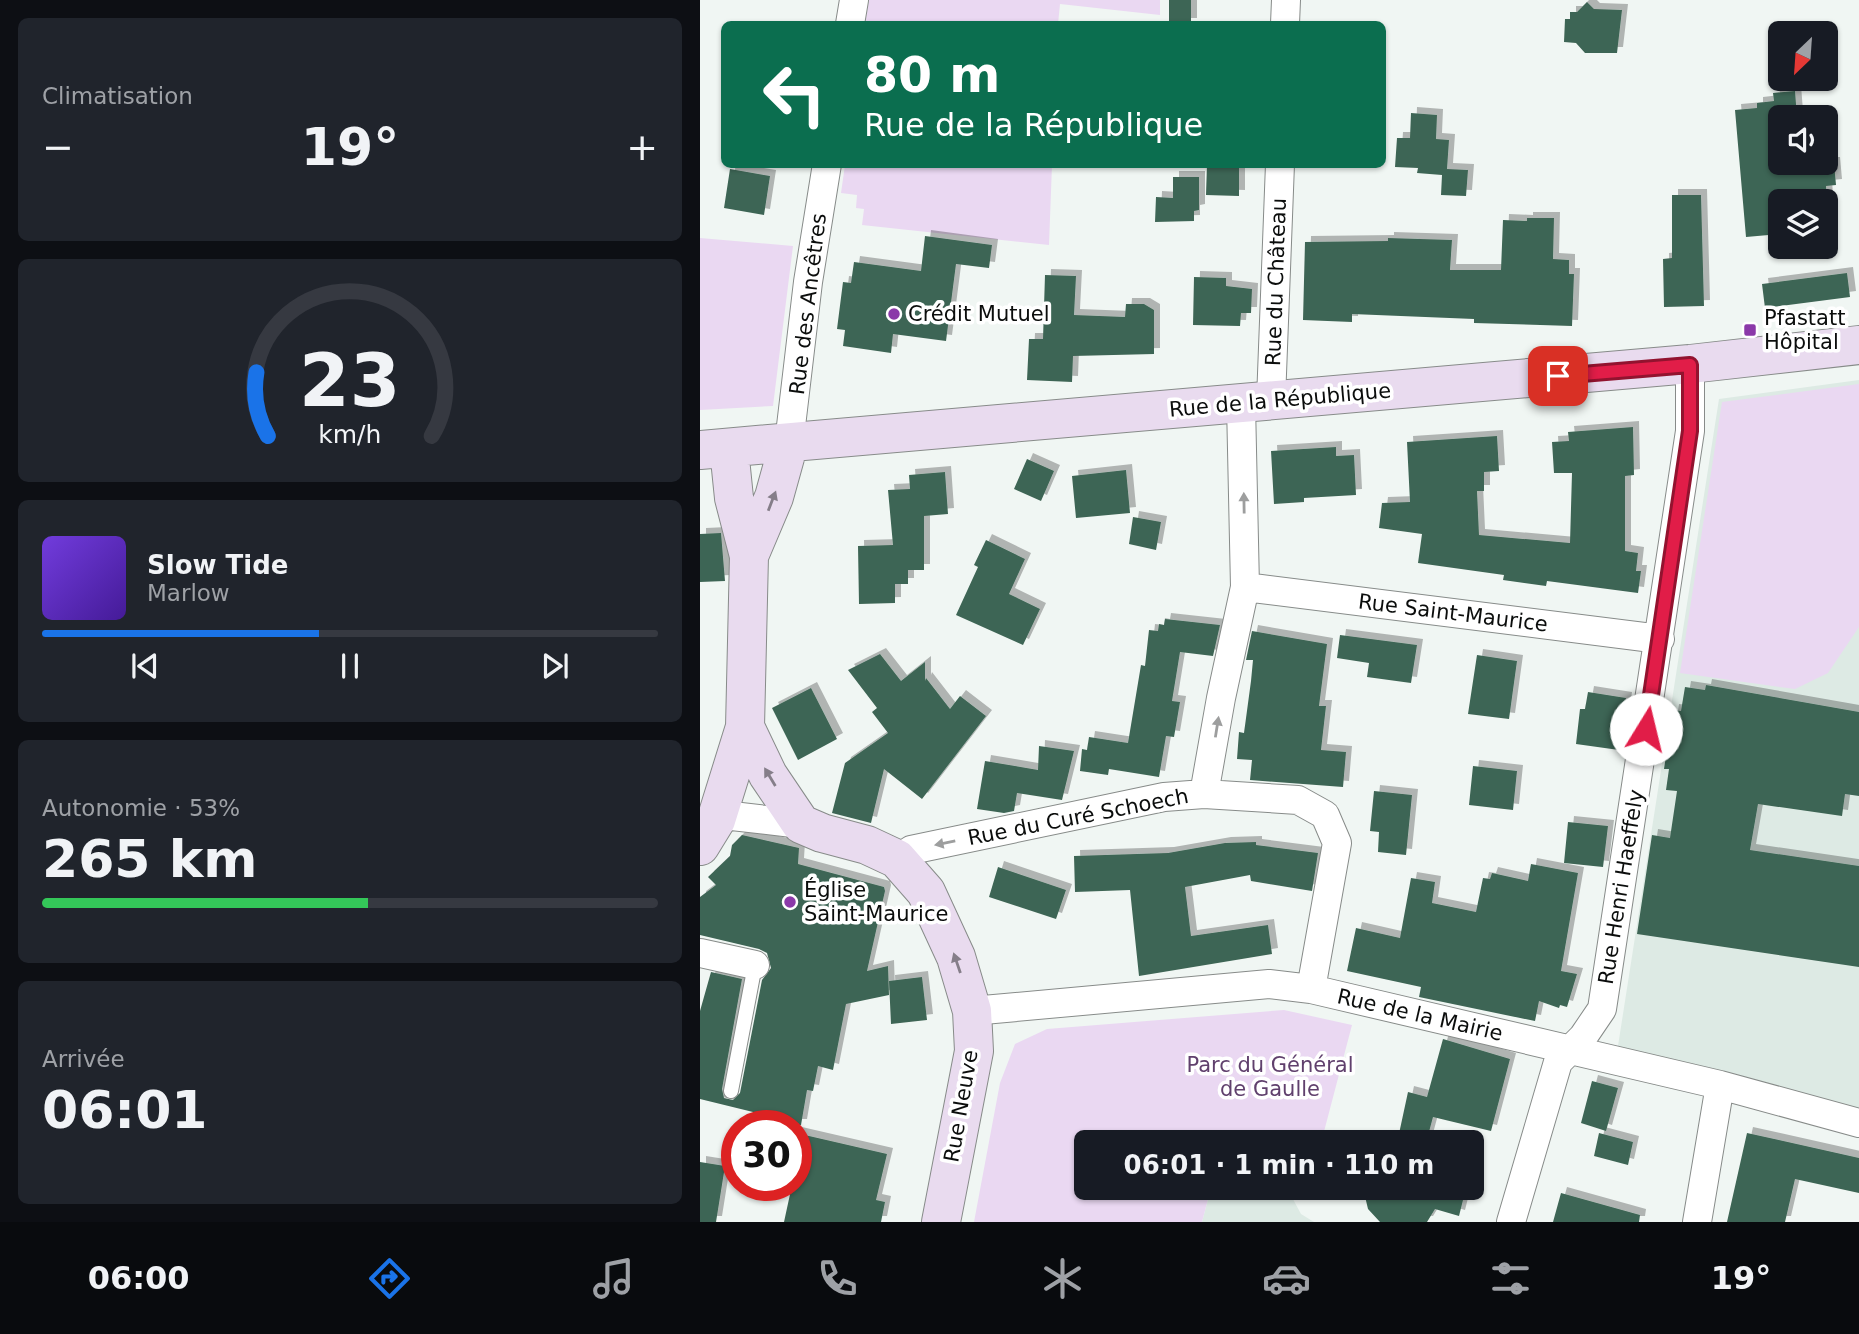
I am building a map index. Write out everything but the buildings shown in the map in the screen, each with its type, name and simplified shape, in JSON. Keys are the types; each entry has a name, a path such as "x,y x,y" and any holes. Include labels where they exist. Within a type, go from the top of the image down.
{"main road":[{"name":"Rue de la République","path":"714,450 1690,365 1859,345"},
{"path":"749,556 774,497 789,443"},
{"path":"708,833 746,727 749,556 734,498 714,450"},
{"path":"746,727 768,775 801,824"},
{"name":"Rue Neuve","path":"801,824 822,833 867,845 897,859 926,892 956,957 972,1011 974,1051 940,1222"}],"street":[{"path":"850,21 854,0"},
{"path":"1285,21 1286,0"},
{"name":"Rue des Ancêtres","path":"789,443 808,282 826,168"},
{"name":"Rue du Château","path":"1256,402 1280,168"},
{"name":"Rue Henri Haeffely","path":"1511,1222 1558,1062 1602,1009 1690,431 1690,365"},
{"name":"Rue du Curé Schoech","path":"897,859 911,850 1164,797 1205,794 1221,698 1245,587 1256,402"},
{"name":"Rue Saint-Maurice","path":"1245,587 1660,639"},
{"path":"1205,794 1298,800 1325,815 1337,842 1311,989"},
{"name":"Rue Neuve","path":"708,833 732,816 801,824"},
{"path":"700,953 755,965"},
{"name":"Rue de la Mairie","path":"972,1011 1269,984 1311,989 1720,1085 1859,1123"},
{"path":"1697,1222 1720,1085"}],"lane":[{"path":"731,1091 755,965"}],"shaded area":[{"path":"1859,380 1859,1111 1618,1046 1719,399"},
{"path":"1208,1200 1293,1200 1301,1214 1314,1222 1202,1222"}],"green space":[{"path":"869,0 1160,0 1160,15 1060,4 1058,21 866,21"},
{"path":"845,168 1052,168 1049,245 862,225 864,209 856,208 857,195 841,193"},
{"path":"700,238 793,246 773,406 700,410"},
{"path":"1859,384 1859,627 1828,673 1795,689 1680,673 1722,402"},
{"name":"Parc du Général de Gaulle","path":"1284,1010 1352,1025 1324,1130 1074,1130 1074,1200 1208,1200 1202,1222 974,1222 1000,1083 1015,1044 1047,1029"}],"place":[{"name":"Crédit Mutuel","path":"894,314"},
{"name":"Pfastatt Hôpital","path":"1750,330"},
{"name":"Église Saint-Maurice","path":"790,902"}],"route":[{"path":"1558,376 1690,365 1690,431 1646,729"}]}
